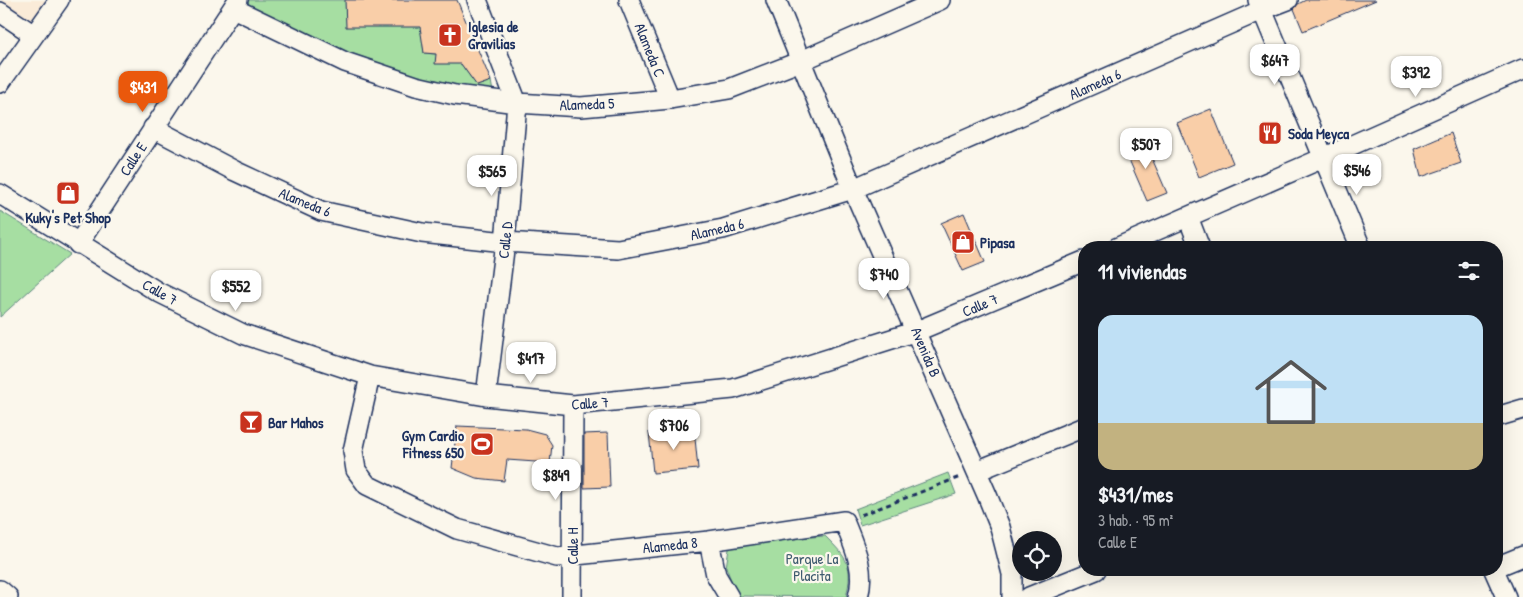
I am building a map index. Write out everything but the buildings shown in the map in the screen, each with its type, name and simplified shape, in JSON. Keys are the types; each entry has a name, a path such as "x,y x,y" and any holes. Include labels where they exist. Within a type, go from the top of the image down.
{"street":[{"path":"0,83 59,0"},
{"name":"Calle D","path":"477,0 517,103 505,242 486,396"},
{"name":"Alameda C","path":"630,0 670,99"},
{"name":"Avenida B","path":"776,0 854,189 917,331 1000,527 1012,574 1012,597"},
{"name":"Alameda 5","path":"236,4 345,62 416,86 455,96 517,103 580,107 670,99 729,89 801,61 940,0"},
{"path":"1288,0 1260,5 1357,241"},
{"name":"Calle E","path":"78,244 236,4"},
{"name":"Alameda 6","path":"153,128 234,171 321,211 422,233 505,242 618,249 723,229 854,189 1260,5"},
{"path":"0,12 34,35"},
{"path":"1132,241 1523,69"},
{"name":"Calle 7","path":"0,194 158,292 242,334 370,376 486,396 573,405 734,389 917,331 1078,264"},
{"path":"1188,217 1197,241"},
{"name":"Alameda 8","path":"370,376 353,451 356,470 367,485 457,529 557,557 709,541 844,521"},
{"name":"Calle H","path":"572,597 573,405"},
{"path":"1503,415 1523,409"},
{"path":"977,471 1078,429"},
{"path":"844,521 860,566 861,577 858,597"},
{"path":"709,541 716,575 729,597"},
{"path":"1503,565 1523,556"},
{"path":"1029,597 1081,576"},
{"path":"1498,576 1506,597"},
{"path":"0,590 8,597"}],"path":[{"path":"844,521 977,471"}],"shaded area":[{"path":"1,0 49,0 34,23"}],"green space":[{"path":"249,0 345,0 428,27 423,44 424,53 436,54 461,64 477,86 491,81 493,92 424,80 365,63 247,4"},
{"path":"0,211 70,254 0,317"},
{"path":"948,473 956,494 860,525 855,509"},
{"name":"Parque La Placita","path":"825,536 839,550 847,563 849,577 846,597 737,596 726,567 730,543"}],"place":[{"name":"Iglesia de Gravilias","path":"450,35"},
{"name":"Soda Meyca","path":"1270,133"},
{"name":"Kuky's Pet Shop","path":"68,193"},
{"name":"Pipasa","path":"963,242"},
{"name":"Bar Mahos","path":"251,422"},
{"name":"Gym Cardio Fitness 650","path":"482,444"}]}
